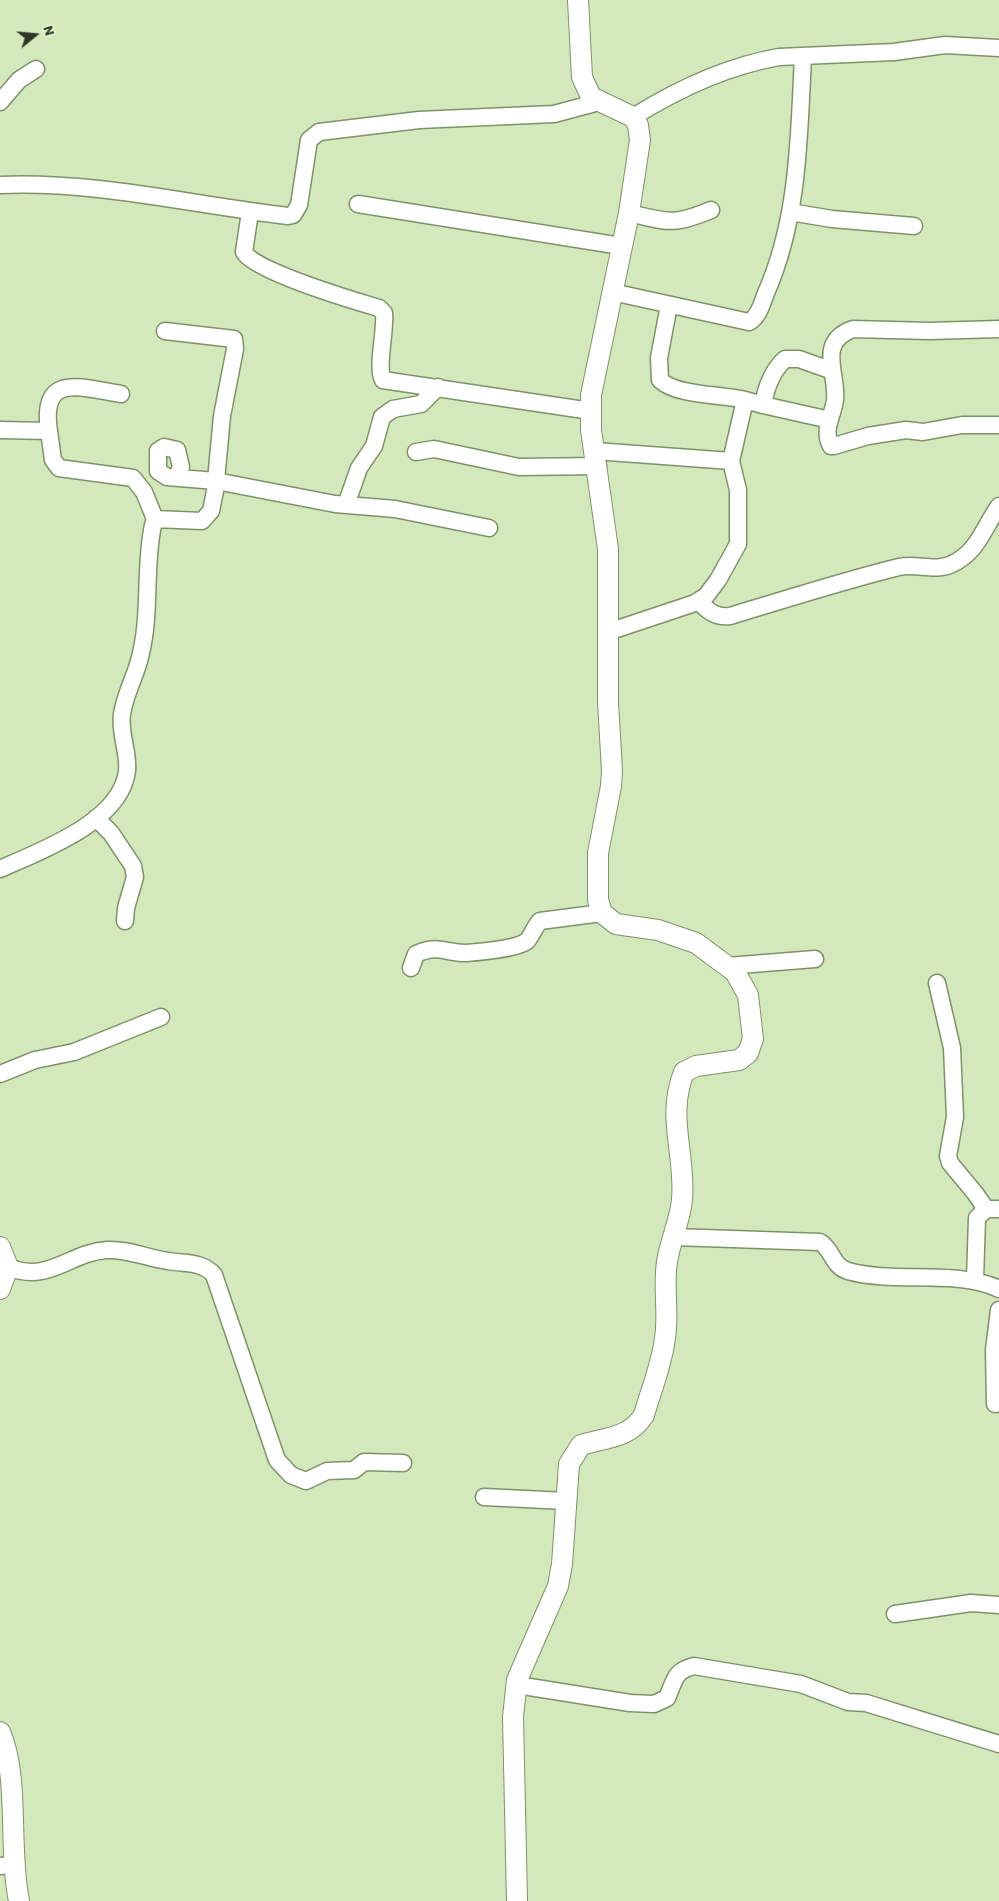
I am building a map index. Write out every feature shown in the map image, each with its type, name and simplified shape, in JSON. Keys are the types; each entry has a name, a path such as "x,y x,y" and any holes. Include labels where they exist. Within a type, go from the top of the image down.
{"street":[{"path":"517,1901 513,1717 517,1686 524,1662 558,1586 562,1564 568,1464 581,1445 626,1434 638,1425 644,1415 665,1339 665,1278 667,1260 682,1198 675,1107 676,1090 684,1072 696,1066 739,1060 748,1053 753,1039 748,995 742,981 727,966 696,944 658,930 616,924 602,913 598,900 597,866 600,838 612,778 608,549 591,411 594,374 629,213 640,140 638,125 633,117 599,102 587,93 582,77 578,0"},
{"path":"633,117 680,90 743,66 779,57 894,52 945,45 999,48"},
{"path":"612,292 749,322 753,320 774,276 790,212 797,170 804,56"},
{"path":"0,102 19,80 36,69"},
{"path":"0,185 38,184 134,192 250,212 288,216 296,212 299,205 309,140 319,132 419,120 554,114 599,102"},
{"path":"358,204 621,246"},
{"path":"629,213 671,223 683,222 711,210"},
{"path":"250,212 244,241 244,252 253,262 308,285 380,308 384,313 385,325 380,362 383,380 591,411"},
{"path":"790,212 832,219 914,226"},
{"path":"669,304 659,358 660,380 667,386 678,391 745,400 830,420"},
{"path":"999,329 929,331 853,329 838,336 831,356 830,370 836,390 827,434 829,443 834,446 860,438 906,430 923,432 962,425 999,425"},
{"path":"156,518 202,521 211,511 216,481 222,416 235,349 234,339 165,331"},
{"path":"763,405 770,379 777,367 785,359 799,359 830,370"},
{"path":"0,869 52,846 96,818 123,787 127,772 122,714 141,653 148,596 151,540 156,518 144,492 133,478 64,469 56,465 47,420 49,402 56,391 67,386 121,394"},
{"path":"346,505 359,468 374,446 382,417 393,409 421,404 438,387"},
{"path":"608,632 698,601 706,596 718,580 738,544 738,490 731,461 745,400"},
{"path":"0,430 49,431"},
{"path":"416,452 434,450 520,467 596,459 731,461"},
{"path":"178,477 216,481 322,502 395,509 489,528"},
{"path":"698,601 710,613 722,617 730,616 808,591 902,566 951,565 969,553 983,536 999,506"},
{"path":"96,818 111,833 133,866 136,877 124,921"},
{"path":"410,968 416,954 428,949 440,948 464,953 510,947 527,941 540,921 602,913"},
{"path":"727,966 814,959"},
{"path":"937,983 952,1048 955,1117 948,1156 950,1163 975,1193 992,1209 977,1218 975,1280"},
{"path":"0,1074 35,1060 74,1052 161,1017"},
{"path":"674,1237 810,1240 825,1245 837,1266 848,1271 907,1279 975,1280 999,1289"},
{"path":"0,1247 8,1267 0,1289"},
{"path":"8,1267 29,1274 106,1250 129,1251 166,1261 203,1265 214,1275 277,1460 284,1470 306,1481 327,1471 354,1470 364,1462 403,1463"},
{"path":"995,1404 994,1350 999,1310"},
{"path":"484,1497 566,1501"},
{"path":"895,1614 952,1605 999,1605"},
{"path":"517,1686 630,1703 654,1704 666,1698 675,1677 682,1669 694,1666 801,1684 848,1702 866,1703 999,1744"},
{"path":"0,1732 9,1765 6,1865 19,1901"}]}
